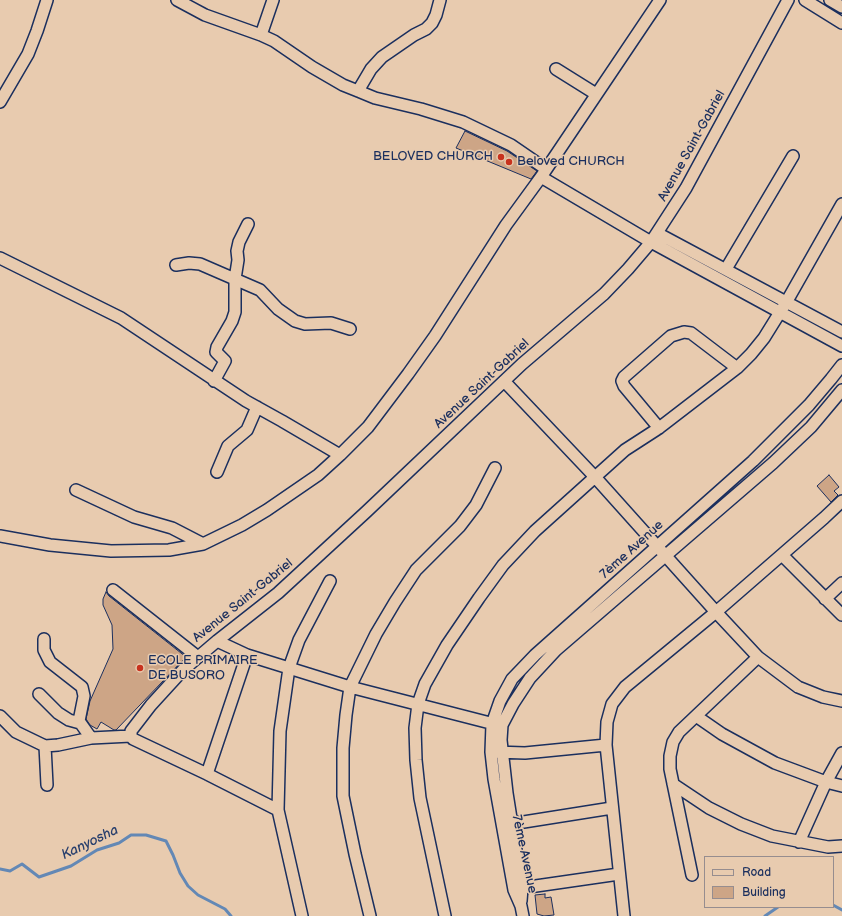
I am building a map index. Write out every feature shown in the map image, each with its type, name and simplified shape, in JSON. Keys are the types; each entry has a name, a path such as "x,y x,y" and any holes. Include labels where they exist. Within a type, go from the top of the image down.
{"street":[{"path":"0,102 28,54 47,0"},
{"path":"261,35 273,0"},
{"path":"358,92 371,69 382,57 414,35 426,29 432,23 440,0"},
{"path":"0,536 50,545 111,551 169,550 203,544 267,510 318,475 368,427 408,374 506,225 660,0"},
{"name":"Avenue Saint-Gabriel","path":"131,736 132,730 183,670 278,593 318,557 504,381 604,294 628,269 654,238 690,182 788,0"},
{"path":"805,0 842,23"},
{"path":"830,0 842,7"},
{"path":"184,2 226,23 274,41 312,67 358,92 463,122 511,145 543,173 842,346"},
{"path":"556,69 596,94"},
{"path":"726,269 793,156"},
{"path":"445,916 420,798 416,760 415,736 418,704 425,684 447,645 479,598 503,565 535,531 625,450 659,428 737,368 764,338 787,301 842,204"},
{"path":"214,381 225,361 216,352 217,347 232,321 235,312 235,279 239,242 248,224"},
{"path":"654,238 726,269 842,332"},
{"path":"0,258 121,318 214,381 340,455"},
{"path":"176,265 189,263 200,264 260,290 278,309 295,321 305,324 331,323 350,329"},
{"path":"659,428 624,386 622,381 624,377 671,336 684,332 690,333 737,368"},
{"name":"7ème Avenue","path":"522,911 494,779 496,752 501,740 497,725 500,701 512,679 534,655 753,461 809,405 832,380 842,365"},
{"path":"504,381 595,477 758,657 798,687 823,697 842,701"},
{"name":"7ème Avenue","path":"497,725 530,678 556,650 590,619 666,556 773,463 816,422 842,390"},
{"path":"217,472 228,446 247,430 257,407"},
{"path":"370,916 343,796 343,748 350,687 376,634 407,583 416,570 460,526 476,505 496,468"},
{"path":"76,490 134,517 172,528 203,544"},
{"path":"624,916 606,745 607,722 612,704 625,687 716,612 842,501"},
{"path":"782,555 842,616"},
{"path":"302,916 278,810 280,730 289,668 299,640 330,581"},
{"path":"825,599 842,583"},
{"path":"113,590 198,657"},
{"path":"44,639 44,650 50,662 82,687 84,696 80,723 91,738"},
{"path":"217,641 248,655 350,687 497,725"},
{"path":"207,774 248,655"},
{"path":"692,875 670,769 670,756 673,742 679,732 758,657"},
{"path":"38,694 58,713 69,720 80,723"},
{"path":"0,716 16,732 45,746 58,745 91,738 131,736 133,739 278,810"},
{"path":"696,716 722,734 775,762 826,782 842,786"},
{"path":"496,752 525,753 606,745"},
{"path":"45,746 47,785"},
{"name":"7ème Avenue","path":"496,752 511,824 518,889"},
{"path":"799,842 826,782 842,753"},
{"path":"673,784 709,808 741,824 772,836 828,847 842,846"},
{"path":"511,824 612,808"},
{"path":"518,889 619,874"}],"building":[{"name":"Beloved CHURCH","path":"465,131 507,151 537,171 531,179 456,148"},
{"path":"829,475 839,487 834,491 838,495 831,502 817,486"},
{"name":"ECOLE PRIMAIRE DE BUSORO","path":"106,592 109,596 186,657 116,730 101,722 97,729 90,725 86,719 90,701 113,649 112,625 103,605 103,599"},
{"path":"545,894 545,898 551,897 554,915 544,916 537,914 535,895"}],"waterway":[{"name":"Kanyosha","path":"0,869 10,871 22,864 39,877 71,866 97,850 119,843 131,835 146,835 166,841 180,873 188,886 198,895 225,909 231,916"},
{"name":"Kanyosha","path":"834,906 842,910"},
{"name":"Kanyosha","path":"765,916 777,908"}],"place":[{"name":"BELOVED CHURCH","path":"501,157"},
{"name":"Beloved CHURCH","path":"509,162"},
{"name":"ECOLE PRIMAIRE DE BUSORO","path":"140,668"}]}
